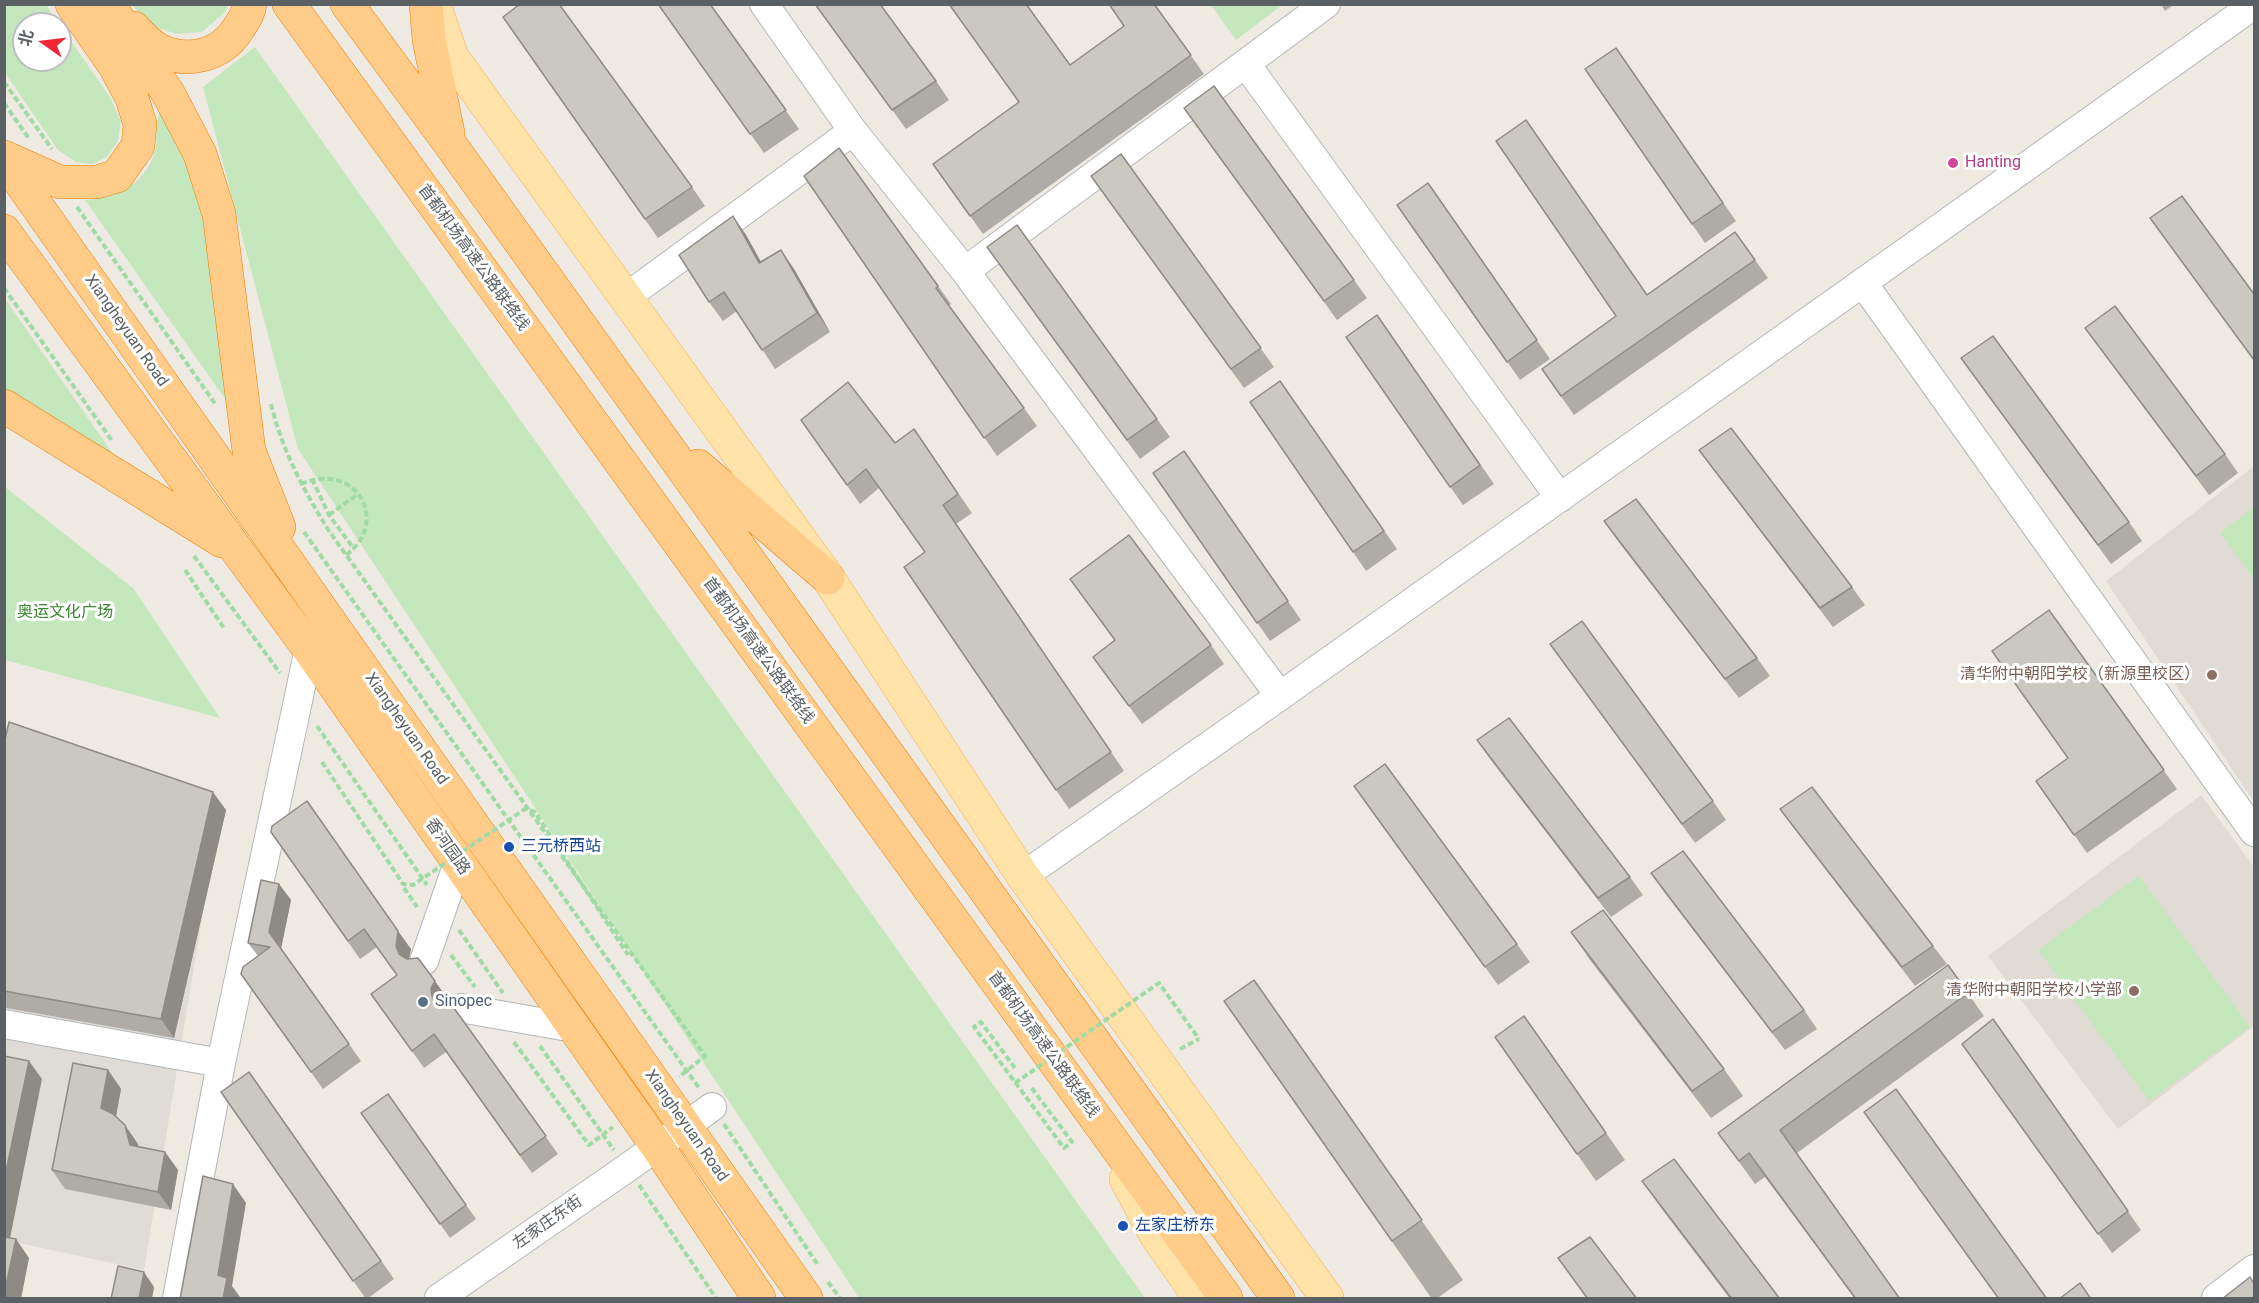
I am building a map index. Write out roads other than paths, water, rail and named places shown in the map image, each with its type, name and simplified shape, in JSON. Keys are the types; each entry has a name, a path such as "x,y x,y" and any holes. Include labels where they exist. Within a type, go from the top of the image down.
{"highway":[{"path":"72,4 115,66 150,68 213,53 234,35 249,10 250,4"},
{"path":"110,4 168,93 200,154 219,214 249,451 298,576"},
{"name":"首都机场高速公路联络线","path":"289,4 1226,1299"},
{"path":"347,4 657,431 1278,1299"},
{"path":"426,4 429,40 450,144"},
{"path":"4,158 58,170 96,182 117,176 138,146 140,124 132,98 150,68"},
{"name":"Xiangheyuan Road","path":"4,158 686,1125 816,1289"},
{"path":"4,231 236,550"},
{"path":"4,406 236,550"},
{"path":"657,431 828,578"},
{"name":"香河园路","path":"236,550 309,649 657,1146"},
{"path":"657,1146 759,1299"}],"main road":[{"path":"434,4 452,57 828,578 1023,876 1327,1299"},
{"path":"1066,1076 1156,1235 1200,1299"}],"street":[{"path":"764,4 853,131 965,271 1280,696"},
{"path":"965,271 1326,4"},
{"path":"1023,876 2254,5"},
{"path":"1246,64 1560,498"},
{"path":"625,298 853,131"},
{"path":"1863,283 2254,832"},
{"path":"177,1299 220,1063 309,649"},
{"path":"424,961 458,862"},
{"path":"460,1008 574,1028"},
{"path":"4,1024 220,1063"},
{"name":"左家庄东街","path":"439,1299 712,1107"},
{"path":"2216,1299 2254,1269"}],"place":[{"name":"Hanting","path":"1953,163"},
{"name":"清华附中朝阳学校（新源里校区）","path":"2212,675"},
{"name":"三元桥西站","path":"509,847"},
{"name":"清华附中朝阳学校小学部","path":"2134,991"},
{"name":"Sinopec","path":"423,1002"},
{"name":"左家庄桥东","path":"1123,1226"}],"park label":[{"name":"奥运文化广场","path":"65,613"}]}
